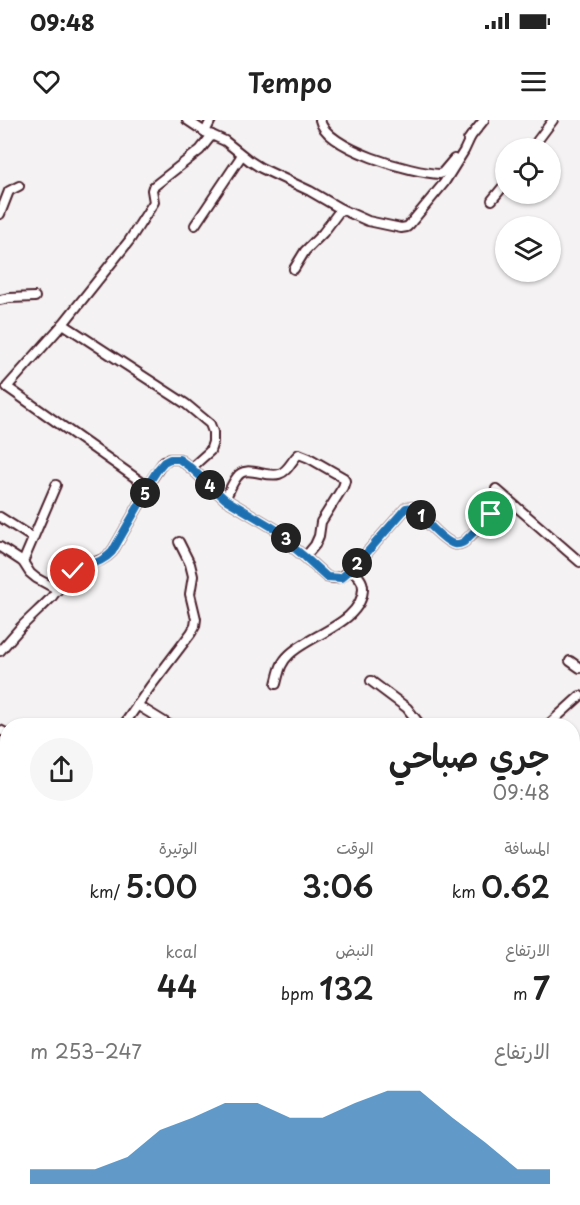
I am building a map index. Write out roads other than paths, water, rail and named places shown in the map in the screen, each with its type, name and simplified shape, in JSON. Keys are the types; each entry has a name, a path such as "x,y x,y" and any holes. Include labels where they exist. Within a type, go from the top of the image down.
{"street":[{"path":"187,120 208,134 225,141 261,168 341,209 368,221 401,228 407,227 444,183 471,136"},
{"path":"147,486 4,384 63,324 129,241 154,202 153,187 200,150 208,134 211,120"},
{"path":"320,120 323,130 358,152 394,165 435,174 443,172 484,120"},
{"path":"540,138 553,120"},
{"path":"195,225 242,155"},
{"path":"0,214 9,191 19,186"},
{"path":"492,200 495,196"},
{"path":"294,268 305,251 341,209"},
{"path":"0,300 35,297"},
{"path":"63,324 186,404 210,424 213,432 210,451 191,468"},
{"path":"225,499 240,473 246,471 277,475 288,468 299,454 344,478 343,487 321,522 315,545 305,557"},
{"path":"0,651 39,611 73,571 98,562 112,552 143,498 147,486 164,462 170,459 179,459 225,499 282,533 291,546 327,577 341,578 406,508 413,507 442,536 454,544 464,542 491,514"},
{"path":"22,562 56,485"},
{"path":"496,489 580,562"},
{"path":"0,517 33,538"},
{"path":"128,718 195,626 196,619 190,594 192,570 179,542"},
{"path":"0,547 22,562 36,578 58,590"},
{"path":"276,684 283,661 291,652 344,619 354,610 363,585 358,576 350,570"},
{"path":"570,661 580,668"},
{"path":"371,681 406,708 414,718"},
{"path":"557,718 580,696"},
{"path":"137,705 158,718"}]}
